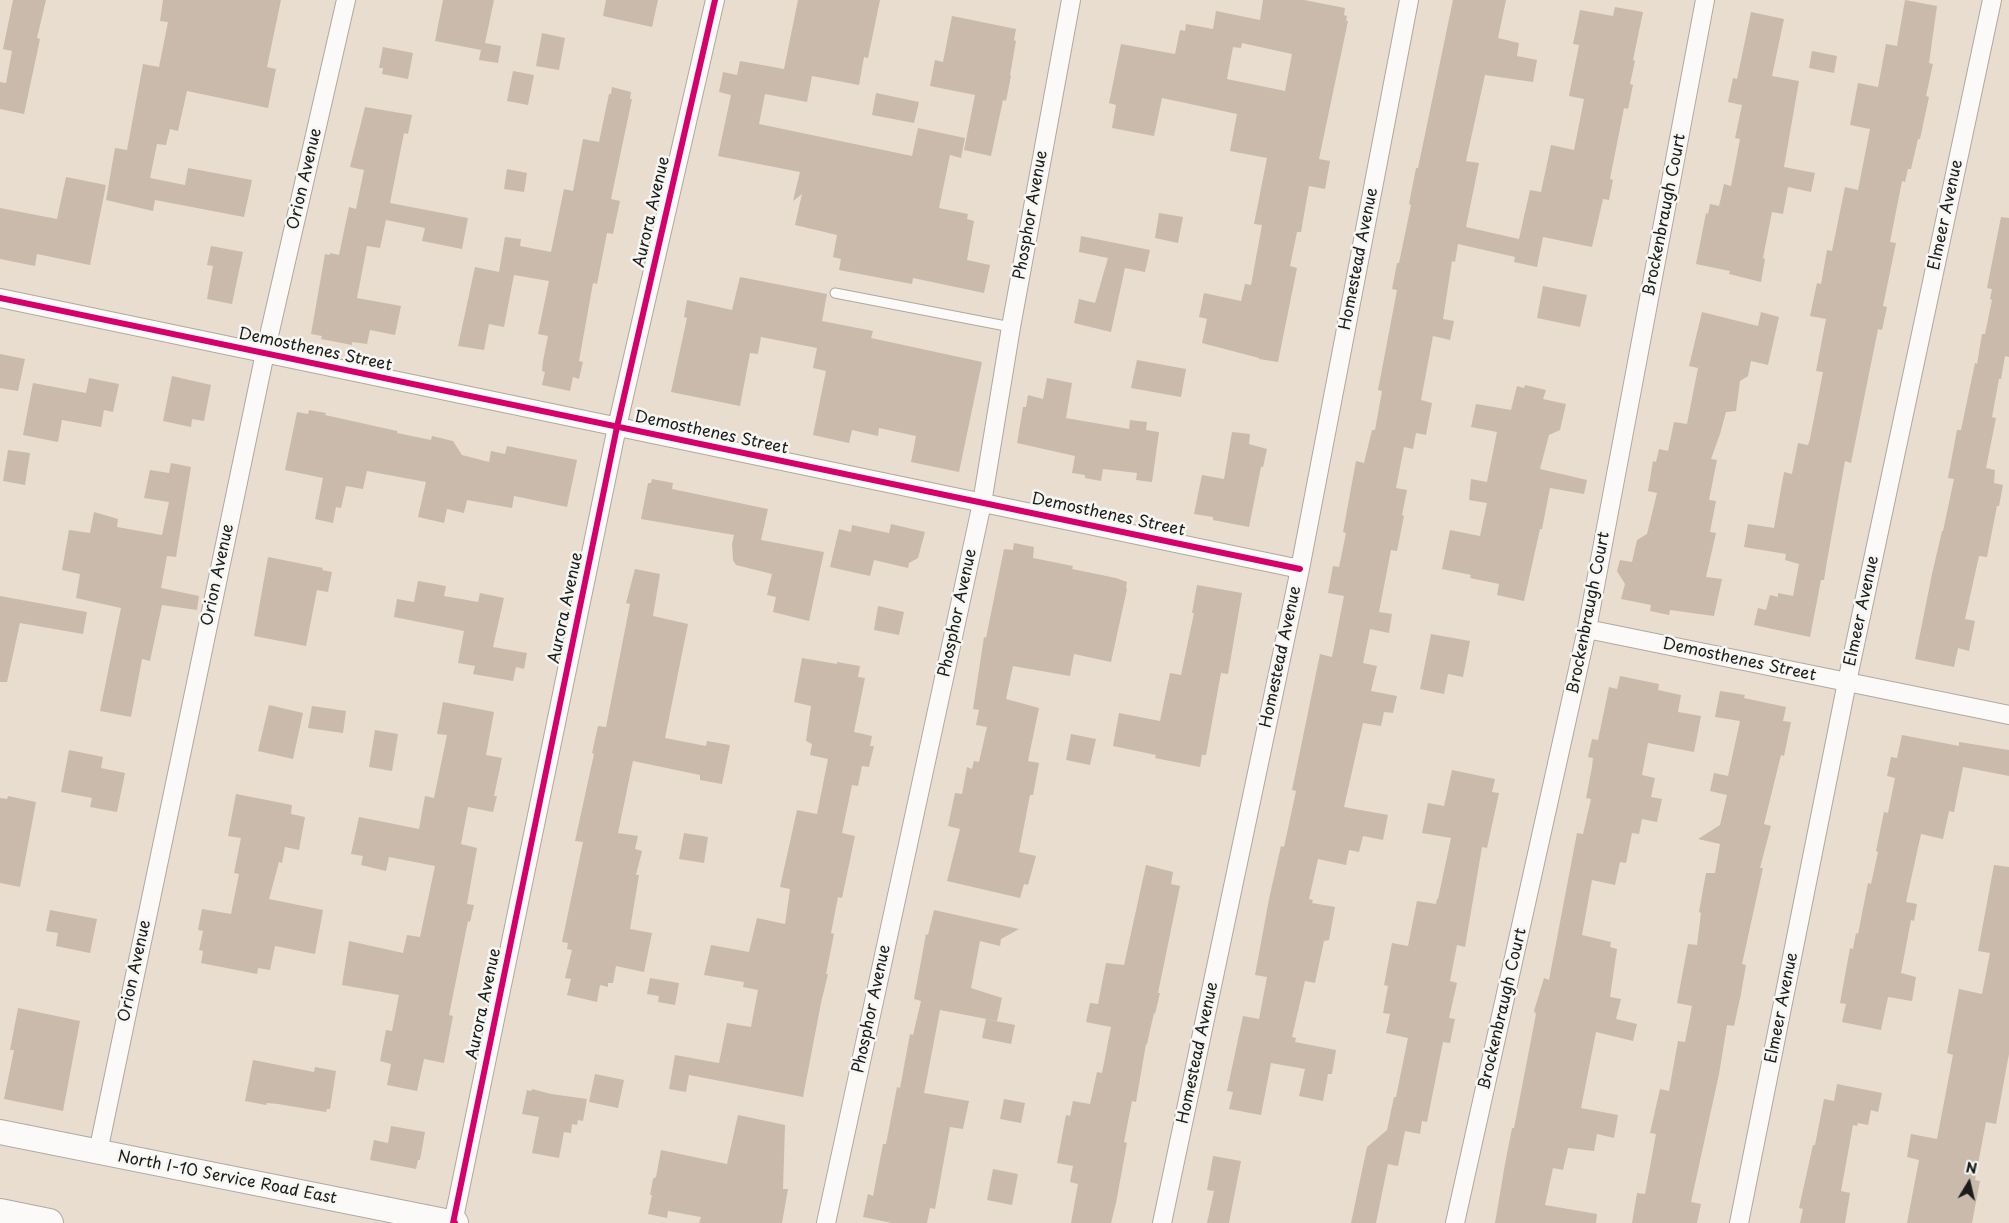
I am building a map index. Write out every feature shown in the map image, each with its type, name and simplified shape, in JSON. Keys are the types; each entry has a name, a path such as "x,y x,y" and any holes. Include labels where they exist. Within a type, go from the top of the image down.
{"highway":[{"path":"0,1213 49,1223"}],"street":[{"name":"Orion Avenue","path":"98,1152 265,353 346,0"},
{"name":"Aurora Avenue","path":"454,1223 618,427 715,0"},
{"name":"Phosphor Avenue","path":"826,1223 982,503 1011,327 1071,0"},
{"name":"Homestead Avenue","path":"1162,1223 1300,568 1409,0"},
{"name":"Brockenbraugh Court","path":"1455,1223 1588,628 1705,0"},
{"name":"Elmeer Avenue","path":"1739,1223 1847,682 1992,0"},
{"name":"Demosthenes Street","path":"0,298 1300,568"},
{"name":"Demosthenes Street","path":"1588,628 2009,715"},
{"name":"North I-10 Service Road East","path":"0,1132 454,1223"}],"lane":[{"path":"835,294 1011,327"}],"building":[{"path":"13,0 46,0 37,38 40,39 24,114 0,109 0,82 6,83 12,51 3,49"},
{"path":"163,0 281,0 267,67 276,69 268,108 187,91 178,131 170,129 166,145 157,144 150,178 185,185 188,168 252,180 244,217 155,200 153,211 106,200 115,148 127,150 143,64 159,67 168,22 160,21"},
{"path":"443,0 494,0 485,43 501,46 498,63 479,60 481,50 435,41"},
{"path":"606,0 658,0 652,27 603,16"},
{"path":"798,0 880,0 868,58 864,57 859,85 812,76 807,102 765,94 759,124 912,156 918,128 965,138 961,158 950,155 939,208 968,214 967,219 974,221 967,260 990,265 984,293 913,278 912,284 839,270 841,259 833,257 837,235 795,225 802,194 793,201 800,172 718,156 731,95 719,92 723,72 737,75 740,61 784,69"},
{"path":"1263,0 1304,0 1345,8 1344,15 1347,16 1346,21 1348,21 1319,159 1330,161 1325,189 1309,186 1301,232 1297,232 1290,266 1297,268 1278,362 1259,359 1202,343 1207,319 1199,317 1204,293 1241,301 1245,284 1251,285 1262,225 1254,224 1267,158 1230,151 1237,114 1162,98 1154,136 1112,128 1116,105 1109,103 1121,44 1175,54 1180,30 1185,31 1186,24 1213,29 1216,11 1260,20","holes":["1242,43 1292,54 1285,91 1227,79 1233,47 1241,48"]},
{"path":"1453,0 1506,0 1498,38 1519,43 1517,56 1537,60 1533,82 1485,75 1466,161 1479,163 1466,227 1519,239 1530,190 1541,192 1551,145 1574,150 1584,99 1569,96 1579,45 1573,44 1580,10 1613,16 1615,7 1643,12 1633,60 1635,61 1630,84 1633,85 1628,109 1624,108 1610,179 1613,180 1609,200 1603,199 1592,247 1543,237 1537,267 1514,262 1515,257 1458,244 1455,262 1452,261 1443,319 1454,321 1450,340 1433,336 1421,400 1432,403 1426,435 1416,433 1413,449 1404,447 1396,488 1407,490 1397,551 1391,550 1379,612 1392,614 1389,633 1370,629 1363,663 1377,666 1371,691 1397,696 1393,713 1384,712 1381,726 1363,723 1344,807 1388,815 1383,840 1363,836 1359,852 1349,850 1346,865 1318,859 1309,899 1313,900 1312,903 1335,907 1329,940 1324,941 1315,983 1305,981 1292,1037 1296,1038 1295,1042 1336,1050 1332,1074 1328,1074 1323,1101 1299,1096 1305,1069 1271,1063 1261,1115 1229,1109 1233,1092 1227,1091 1243,1016 1259,1019 1267,977 1255,975 1269,899 1281,846 1284,847 1296,791 1292,790 1320,654 1332,657 1344,596 1328,593 1333,566 1339,567 1346,533 1343,532 1356,461 1364,463 1372,430 1375,430 1382,391 1378,390 1397,290 1392,289 1411,205 1409,204 1416,168 1418,168"},
{"path":"1905,0 1937,6 1929,63 1933,64 1926,96 1929,97 1911,169 1908,169 1905,182 1902,181 1890,242 1896,243 1883,306 1887,307 1882,330 1878,329 1851,463 1845,461 1824,580 1821,580 1810,637 1754,625 1758,608 1766,610 1770,595 1778,597 1778,593 1793,596 1799,564 1785,560 1786,554 1744,547 1748,524 1774,528 1784,472 1792,474 1798,443 1808,445 1810,439 1823,372 1816,371 1826,319 1810,316 1817,283 1821,284 1827,250 1832,251 1845,187 1858,190 1870,129 1850,125 1858,83 1878,87 1886,44 1897,46"},
{"path":"1751,12 1784,19 1772,76 1799,81 1784,167 1815,173 1811,192 1788,187 1783,214 1772,212 1763,258 1765,259 1761,282 1729,274 1730,271 1696,264 1706,213 1708,214 1710,204 1719,206 1724,184 1731,186 1740,139 1735,138 1742,105 1728,102 1733,78 1737,79"},
{"path":"952,16 1016,29 1011,76 1006,101 1003,100 991,156 964,150 975,95 930,86 935,60 943,62"},
{"path":"542,33 565,38 559,70 536,66"},
{"path":"383,47 413,53 408,79 382,74 383,68 379,68"},
{"path":"1812,51 1837,56 1834,73 1809,68"},
{"path":"513,71 534,75 528,105 507,101"},
{"path":"612,87 631,92 630,99 632,99 611,199 620,201 613,234 607,233 597,284 593,283 579,361 583,362 579,379 573,377 570,391 542,385 545,372 542,371 543,361 548,336 538,334 549,281 514,275 504,327 489,324 484,350 458,346 475,267 499,272 505,237 521,239 520,246 551,252 564,189 573,191 583,139 599,142"},
{"path":"876,93 919,102 914,123 872,115"},
{"path":"365,107 412,115 408,134 404,133 390,203 468,218 462,249 422,241 425,228 386,220 380,248 367,246 357,298 401,306 395,335 370,330 367,344 352,342 352,345 321,339 322,336 311,334 325,254 339,255 349,207 356,209 364,170 350,167"},
{"path":"507,169 527,173 524,192 504,189"},
{"path":"66,177 106,185 90,265 37,254 35,266 0,259 0,208 57,219"},
{"path":"1159,213 1183,217 1178,243 1155,238"},
{"path":"2001,217 2009,218 2009,357 2005,356 2001,379 1999,379 1992,417 1996,418 1986,468 1995,470 1994,483 2003,485 1987,557 1979,556 1965,619 1975,621 1969,651 1958,648 1954,667 1915,659 1954,479 1948,478 1957,430 1961,430 1975,363 1977,364 1982,334 1985,334 1992,300 1990,299 1992,289 1987,288"},
{"path":"1081,236 1150,250 1145,272 1125,268 1111,332 1074,323 1079,299 1095,303 1108,258 1079,252"},
{"path":"211,246 243,252 232,304 207,299 213,266 207,265"},
{"path":"740,277 827,294 822,321 873,331 871,338 982,362 959,472 911,462 916,436 879,428 878,436 852,430 849,443 813,435 826,371 813,368 817,348 761,337 758,354 750,353 740,406 671,392 687,318 684,317 687,300 732,310"},
{"path":"1543,286 1587,295 1580,327 1537,318"},
{"path":"1702,312 1758,326 1761,312 1779,317 1768,365 1751,361 1748,376 1740,381 1736,411 1726,412 1711,459 1717,460 1709,500 1716,501 1710,532 1716,533 1706,577 1722,579 1714,616 1670,610 1669,615 1650,611 1651,605 1621,599 1625,584 1617,571 1620,560 1632,562 1637,540 1647,534 1657,493 1648,491 1653,461 1656,462 1659,449 1668,451 1674,422 1687,424 1698,368 1689,366"},
{"path":"0,354 25,359 18,391 0,388"},
{"path":"1137,360 1186,369 1181,397 1131,388"},
{"path":"172,376 211,385 204,421 192,419 191,427 163,421"},
{"path":"89,378 119,384 113,412 104,410 101,427 62,420 58,442 23,435 33,383 86,393"},
{"path":"1047,378 1072,383 1066,418 1129,429 1130,420 1147,422 1146,430 1159,432 1152,482 1136,480 1137,473 1103,469 1101,481 1085,478 1085,475 1072,473 1075,456 1017,443 1023,407 1026,407 1028,395 1043,399"},
{"path":"1525,385 1546,390 1543,399 1566,404 1560,430 1549,435 1540,469 1587,480 1584,494 1550,488 1524,601 1497,595 1499,584 1470,578 1471,575 1442,569 1450,530 1480,536 1487,503 1469,500 1471,479 1487,482 1497,432 1471,427 1476,404 1511,410 1517,386 1524,388"},
{"path":"309,410 397,431 397,433 431,440 432,436 453,441 462,455 489,462 491,451 505,454 507,446 577,460 567,507 514,496 512,508 467,500 464,513 447,509 444,523 418,517 426,482 367,471 363,489 346,486 341,508 336,507 333,523 315,519 323,478 285,470 297,412 308,414"},
{"path":"1232,432 1250,434 1249,444 1267,449 1263,467 1261,467 1249,527 1194,514 1202,475 1224,479"},
{"path":"8,450 30,453 25,485 3,481"},
{"path":"171,463 191,467 176,557 167,556 161,588 199,596 197,610 162,605 150,661 142,659 131,717 100,711 121,608 76,598 80,574 62,570 69,530 90,533 94,512 118,519 117,527 162,535 169,502 144,498 150,470 169,473"},
{"path":"652,479 673,483 672,489 768,509 761,540 824,552 809,621 773,612 776,597 767,595 772,574 736,565 733,560 732,544 734,535 641,519 648,483 651,483"},
{"path":"891,524 925,532 918,558 909,563 908,568 874,560 870,576 830,567 839,529 851,532 852,525 889,533"},
{"path":"1014,543 1034,547 1033,558 1073,566 1072,569 1127,582 1111,662 1074,654 1070,676 1013,666 1006,699 1039,708 1028,761 1039,763 1033,795 1030,795 1019,852 1036,856 1028,885 1024,884 1020,898 947,881 960,829 948,826 955,793 962,794 967,767 972,769 974,761 979,762 987,727 976,725 979,710 973,709 984,637 986,638 1004,549 1013,550"},
{"path":"268,557 323,568 322,570 332,572 328,592 317,590 306,646 254,636"},
{"path":"635,569 660,574 653,616 688,624 665,738 706,746 707,741 730,745 722,784 700,780 700,775 633,761 618,833 638,836 635,849 642,851 636,875 639,875 630,929 652,933 644,972 616,966 613,983 608,983 608,987 600,985 597,1002 567,995 571,979 565,978 572,950 567,949 568,943 562,942 583,842 575,841 594,754 592,753 598,726 606,727 630,604 626,603"},
{"path":"418,581 446,586 444,596 478,602 480,593 504,598 493,647 527,653 524,669 516,667 513,681 473,674 475,666 458,663 464,631 394,617 397,599 414,602"},
{"path":"1197,585 1242,593 1228,674 1221,673 1206,755 1202,755 1200,767 1155,758 1156,755 1113,746 1119,713 1160,721 1170,673 1181,675 1194,613 1192,613"},
{"path":"0,596 87,612 83,634 20,623 7,682 0,682"},
{"path":"878,606 904,612 899,635 874,630"},
{"path":"1431,634 1470,641 1463,677 1448,674 1444,694 1420,689"},
{"path":"802,658 860,666 858,677 865,678 854,732 872,736 870,746 874,746 869,767 862,766 858,786 852,785 842,833 855,836 842,898 838,897 831,933 834,934 826,974 828,974 803,1097 689,1075 686,1092 669,1089 675,1055 719,1063 727,1023 751,1027 758,990 743,987 744,982 704,975 711,945 749,952 757,918 785,924 790,889 780,887 797,810 817,814 828,759 810,755 812,744 806,741 811,706 794,702"},
{"path":"1620,676 1659,684 1658,690 1681,695 1678,712 1701,716 1694,752 1648,743 1642,775 1655,778 1651,797 1662,799 1657,822 1642,819 1639,834 1632,833 1626,863 1620,862 1615,885 1592,880 1582,935 1611,942 1610,947 1617,949 1610,997 1621,999 1616,1019 1637,1024 1633,1041 1596,1032 1581,1108 1618,1115 1614,1138 1597,1134 1594,1151 1568,1148 1563,1170 1553,1168 1545,1205 1597,1214 1596,1223 1495,1223 1512,1128 1514,1128 1536,1014 1534,1011 1544,978 1549,980 1577,833 1583,834 1591,799 1586,798 1593,758 1588,757 1592,739 1598,740 1609,687 1617,689"},
{"path":"1720,691 1745,695 1744,698 1786,707 1783,721 1791,722 1784,756 1781,755 1764,824 1771,826 1760,868 1763,868 1742,964 1746,965 1741,994 1734,1026 1727,1025 1719,1074 1691,1202 1701,1204 1697,1223 1632,1223 1637,1193 1645,1194 1656,1134 1650,1133 1660,1089 1669,1091 1678,1041 1685,1042 1692,1006 1677,1003 1688,944 1697,945 1701,913 1699,912 1706,873 1715,873 1720,844 1698,839 1720,825 1727,795 1710,791 1714,773 1728,776 1740,721 1715,717"},
{"path":"443,702 494,712 486,755 502,758 494,796 497,796 493,812 468,807 461,844 477,848 467,904 474,905 470,922 468,921 449,1015 453,1016 444,1063 424,1059 417,1091 387,1085 391,1064 380,1061 386,1030 392,1031 399,995 342,985 349,941 403,953 407,935 420,937 435,866 389,857 386,871 361,865 363,856 351,854 359,817 419,829 425,796 434,798 447,735 437,734"},
{"path":"269,705 303,713 293,759 258,751"},
{"path":"312,706 346,711 343,733 308,728"},
{"path":"375,730 398,734 392,771 369,767"},
{"path":"1071,734 1096,739 1090,765 1066,760"},
{"path":"1902,735 1959,746 1959,742 2009,750 2009,776 1963,767 1954,812 1949,811 1943,839 1921,834 1906,902 1917,904 1914,921 1911,920 1901,973 1916,977 1912,1001 1888,997 1881,1030 1842,1022 1846,1004 1840,1003 1850,948 1853,949 1856,933 1858,934 1868,883 1871,884 1884,812 1888,813 1895,778 1887,776 1891,757 1897,758"},
{"path":"69,750 103,757 101,768 125,773 117,812 90,807 92,798 61,792"},
{"path":"1452,770 1495,779 1492,792 1499,793 1487,848 1482,847 1465,947 1457,945 1450,981 1457,983 1449,1018 1455,1019 1450,1043 1443,1042 1427,1122 1422,1121 1420,1134 1405,1131 1398,1166 1388,1164 1376,1223 1351,1223 1367,1147 1387,1130 1408,1038 1386,1033 1390,1014 1383,1013 1388,986 1384,985 1392,943 1408,946 1417,901 1436,904 1438,899 1451,838 1422,833 1428,803 1444,806"},
{"path":"236,794 292,805 291,814 305,817 299,850 285,847 282,863 279,862 269,899 323,910 315,954 275,946 270,970 258,968 257,974 201,963 203,951 199,950 203,931 198,930 202,909 231,914 239,874 234,873 241,838 228,836"},
{"path":"8,796 36,802 20,887 0,883 0,798 7,799"},
{"path":"684,833 708,837 704,863 679,859"},
{"path":"1146,865 1173,872 1171,884 1180,886 1158,993 1160,993 1146,1044 1136,1102 1132,1101 1124,1142 1127,1143 1111,1223 1071,1223 1078,1184 1070,1182 1073,1166 1057,1163 1066,1115 1070,1116 1073,1101 1090,1104 1097,1072 1102,1073 1111,1027 1086,1022 1090,1003 1098,1004 1106,963 1124,965"},
{"path":"1994,865 2009,867 2009,1054 1996,1124 1986,1122 1975,1180 1980,1181 1972,1223 1907,1223 1919,1160 1907,1157 1911,1134 1937,1139 1953,1055 1947,1053 1959,989 1982,994 1990,953 1978,951"},
{"path":"50,910 97,919 90,953 56,946 58,933 46,931"},
{"path":"934,910 1019,929 1001,939 1000,946 980,941 971,988 1002,998 997,1021 940,1010 924,1093 969,1101 963,1129 950,1127 935,1209 930,1208 927,1223 892,1223 863,1217 868,1194 873,1196 883,1144 886,1144 897,1087 900,1088 910,1034 913,1035 921,1001 914,999 926,934 928,935"},
{"path":"650,978 679,983 675,1005 658,1002 659,996 647,994"},
{"path":"18,1008 80,1021 63,1111 4,1099 14,1050 10,1050"},
{"path":"986,1019 1015,1025 1011,1044 982,1038"},
{"path":"253,1060 314,1072 315,1067 336,1071 330,1109 327,1109 326,1112 245,1101"},
{"path":"595,1074 624,1080 618,1108 589,1102"},
{"path":"1837,1084 1882,1093 1878,1112 1871,1110 1868,1125 1858,1123 1857,1126 1853,1125 1841,1191 1850,1193 1845,1223 1800,1223 1803,1209 1799,1208 1813,1145 1815,1145 1824,1099 1834,1101"},
{"path":"532,1089 551,1094 587,1099 583,1121 578,1120 577,1125 572,1124 571,1133 564,1132 559,1158 532,1153 539,1117 522,1114 527,1090 531,1091"},
{"path":"1004,1099 1025,1103 1021,1123 1000,1119"},
{"path":"738,1115 785,1125 783,1189 788,1189 782,1223 699,1223 701,1217 668,1211 667,1218 648,1214 653,1179 656,1177 661,1150 727,1164"},
{"path":"391,1126 425,1132 420,1160 418,1160 416,1169 370,1160 374,1140 388,1143"},
{"path":"1213,1156 1241,1161 1229,1223 1207,1223 1214,1191 1207,1190"},
{"path":"993,1169 1018,1174 1012,1205 987,1200"}],"cycle path":[{"path":"455,1223 453,1223 617,427 715,0"},
{"path":"0,298 1300,569"}]}
